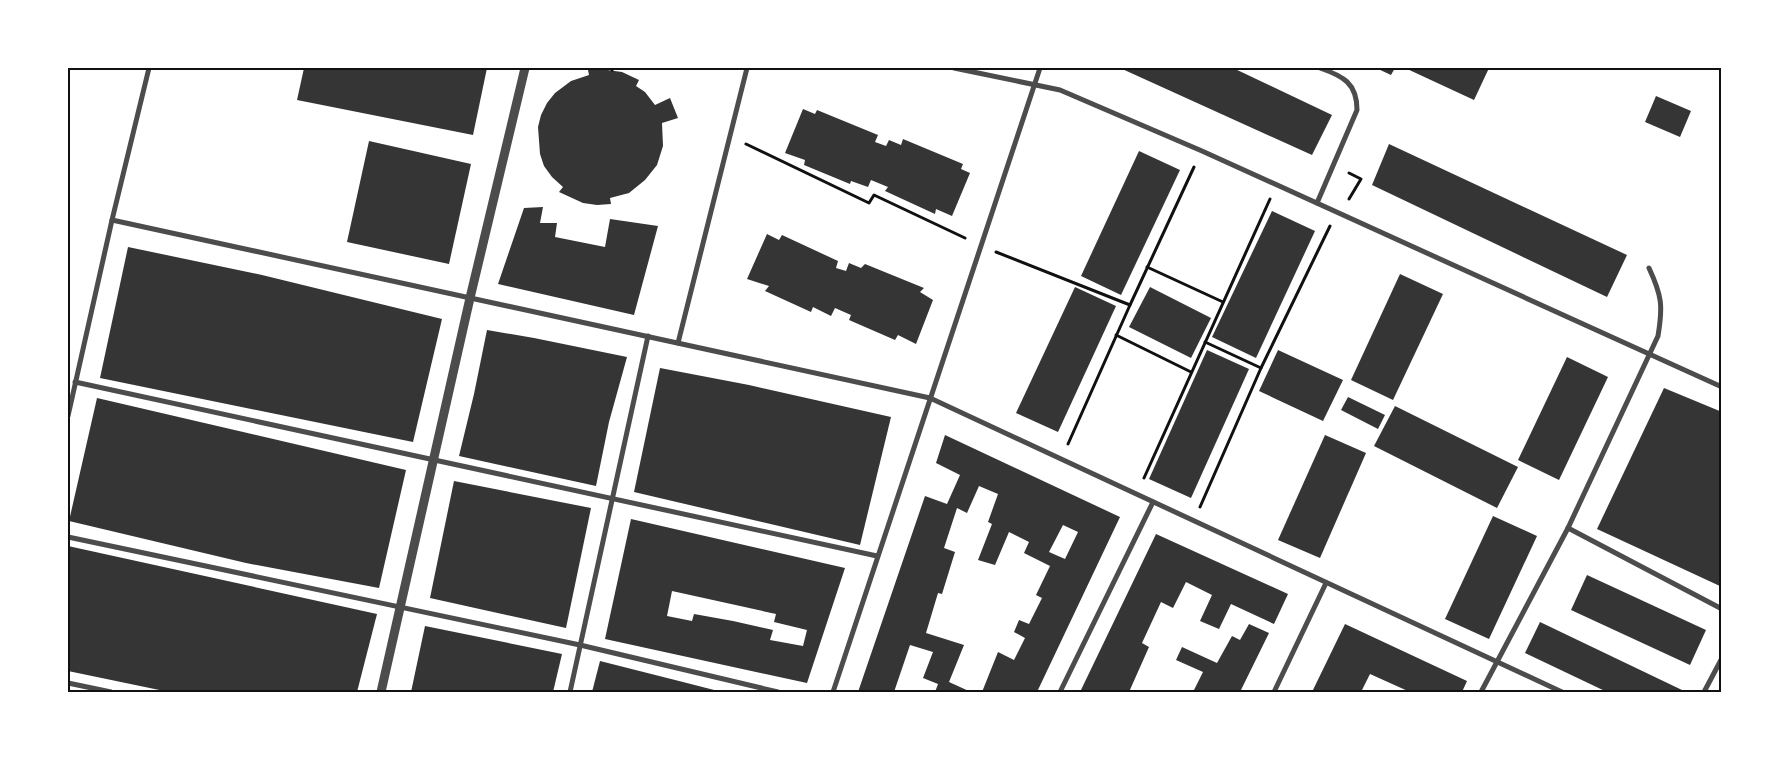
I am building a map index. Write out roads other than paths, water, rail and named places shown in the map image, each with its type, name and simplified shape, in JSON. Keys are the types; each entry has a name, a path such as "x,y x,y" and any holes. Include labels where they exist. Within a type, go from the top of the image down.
{"street":[{"path":"68,416 148,68"},
{"path":"381,692 470,298 525,68"},
{"path":"678,343 747,68"},
{"path":"954,68 1060,90 1202,151 1722,387"},
{"path":"833,692 1040,68"},
{"path":"1317,203 1357,110 1357,98 1354,90 1334,73 1320,68"},
{"path":"112,220 930,398 1562,692"},
{"path":"1481,692 1568,528 1658,336 1662,311 1659,294 1648,268"},
{"path":"570,692 648,336"},
{"path":"75,382 877,556"},
{"path":"1060,692 1153,502"},
{"path":"1568,528 1722,609"},
{"path":"68,537 580,645 778,692"},
{"path":"1274,692 1326,583"},
{"path":"1704,692 1722,658"},
{"path":"68,683 111,692"}]}
